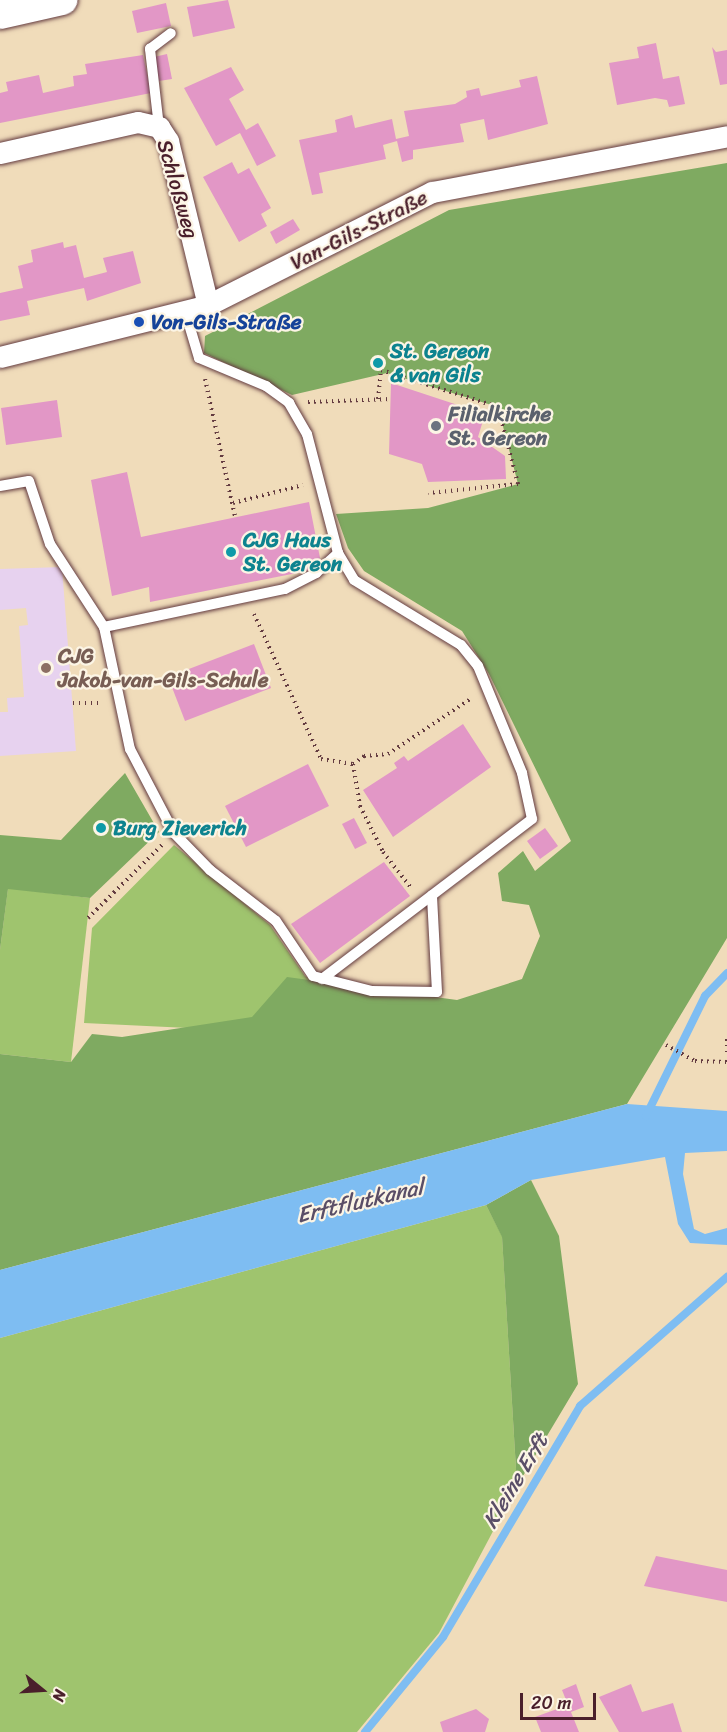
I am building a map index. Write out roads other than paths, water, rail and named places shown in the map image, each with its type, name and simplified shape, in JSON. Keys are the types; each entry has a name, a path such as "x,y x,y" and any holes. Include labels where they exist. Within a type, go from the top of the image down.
{"street":[{"path":"0,14 62,0"},
{"name":"Schloßweg","path":"0,153 138,123 159,127 168,141 208,305"},
{"name":"Van-Gils-Straße","path":"0,357 208,305 432,192 727,136"}],"lane":[{"path":"159,127 150,49 171,33"},
{"path":"185,311 199,358 266,386 290,403 307,434 321,479 338,553 354,580 461,645 488,687 522,773 532,819 322,979"},
{"path":"0,486 29,481 50,544 104,627 130,749 174,833 210,870 276,921 299,958 322,979 372,991 437,992 432,895"},
{"path":"104,627 285,589 316,573 338,553"}],"water":[{"name":"Erftflutkanal","path":"627,1104 727,1111 727,1151 685,1153 683,1174 694,1229 705,1234 727,1228 727,1245 690,1243 678,1224 665,1157 531,1180 486,1205 0,1338 0,1270"}],"waterway":[{"path":"646,1116 705,996 727,973"},
{"name":"Kleine Erft","path":"365,1732 443,1637 580,1406 727,1277"}],"place":[{"name":"Von-Gils-Straße","path":"139,322"},
{"name":"St. Gereon & van Gils","path":"378,363"},
{"name":"Filialkirche St. Gereon","path":"436,426"},
{"name":"CJG Haus St. Gereon","path":"231,552"},
{"name":"CJG Jakob-van-Gils-Schule","path":"46,668"},
{"name":"Burg Zieverich","path":"101,828"}]}
